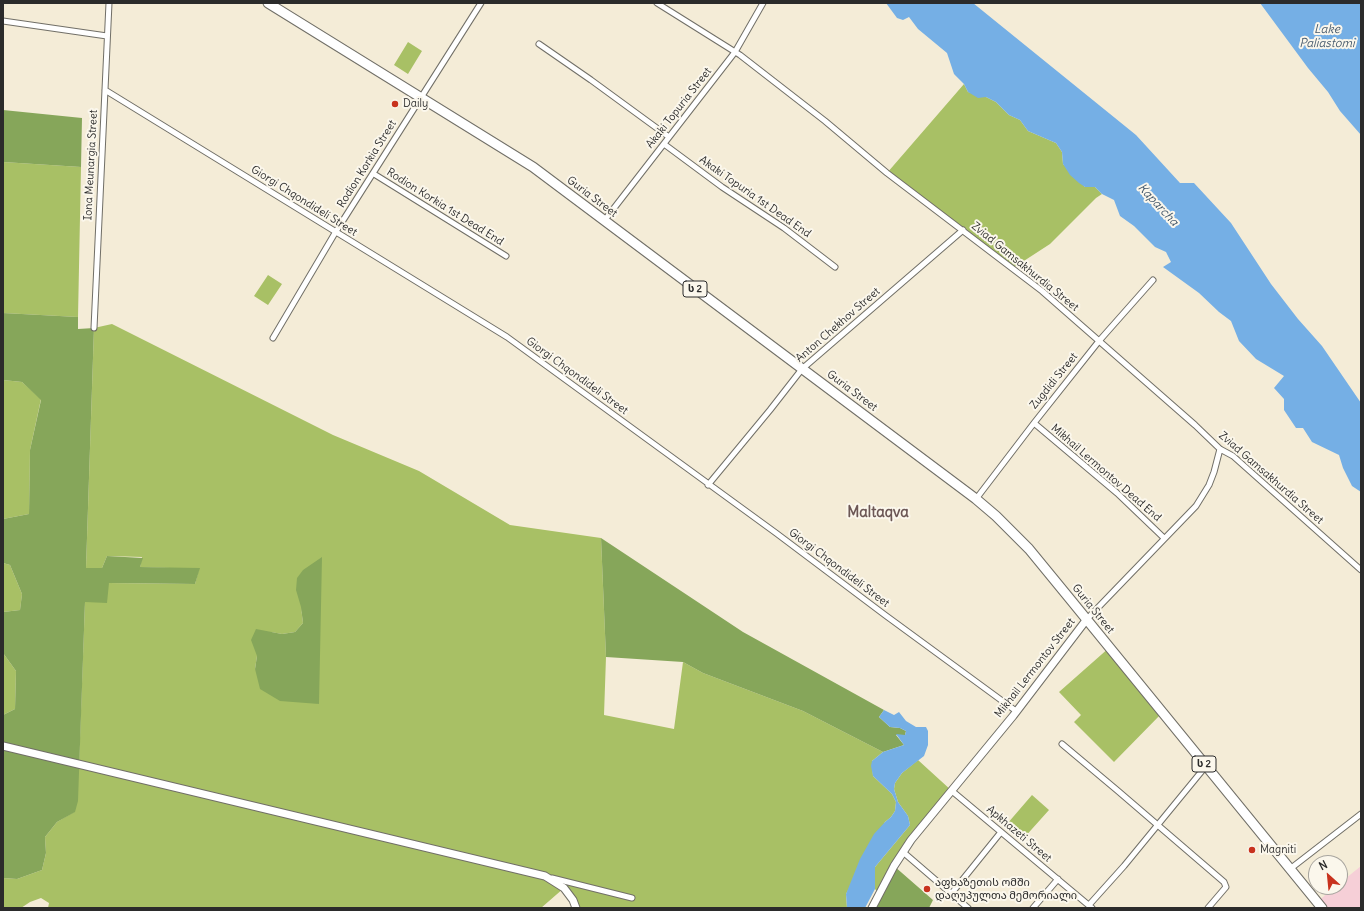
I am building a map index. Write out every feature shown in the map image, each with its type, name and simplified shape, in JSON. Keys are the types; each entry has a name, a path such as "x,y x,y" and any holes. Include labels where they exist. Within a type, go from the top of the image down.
{"highway":[{"name":"Guria Street","path":"268,3 533,167 976,499 996,516 1028,549 1087,619 1322,908"}],"street":[{"name":"Iona Meunargia Street","path":"94,328 109,3"},
{"name":"Zviad Gamsakhurdia Street","path":"657,3 735,52 825,121 887,173 1042,291 1220,449 1233,456 1361,570"},
{"name":"Akaki Topuria Street","path":"604,221 735,52 763,3"},
{"name":"Rodion Korkia Street","path":"274,338 335,233 374,174 479,4"},
{"path":"3,21 108,36"},
{"path":"539,44 592,80 669,137"},
{"name":"Giorgi Chqondideli Street","path":"105,90 335,233 507,337 1016,711"},
{"name":"Akaki Topuria 1st Dead End","path":"664,144 722,187 784,228 835,267"},
{"name":"Rodion Korkia 1st Dead End","path":"374,174 506,256"},
{"name":"Anton Chekhov Street","path":"708,485 802,369 963,230"},
{"name":"Zugdidi Street","path":"976,499 1099,341 1153,280"},
{"name":"Mikhail Lermontov Dead End","path":"1034,423 1117,493 1164,538"},
{"name":"Mikhail Lermontov Street","path":"872,908 911,840 1016,711 1087,619 1196,506 1209,485 1220,449"},
{"path":"1062,744 1226,885 1226,887 1208,908"},
{"path":"3,746 632,898"},
{"path":"1090,907 1206,766"},
{"name":"Apkhazeti Street","path":"952,791 1090,907"},
{"path":"1290,869 1361,814"},
{"path":"951,894 1001,832"},
{"path":"903,852 968,908"},
{"path":"545,876 564,888 573,900 576,908"},
{"path":"1033,908 1058,879"}],"shaded area":[{"path":"1361,866 1361,908 1322,908 1317,902 1325,895 1348,895 1348,877"}],"green space":[{"path":"408,42 422,51 408,74 394,65"},
{"path":"964,84 968,92 986,97 996,102 1009,115 1020,120 1028,131 1056,143 1062,152 1063,164 1085,187 1095,187 1102,194 1096,198 1050,244 1013,268 887,173"},
{"path":"3,110 82,118 81,167 3,162"},
{"path":"3,162 81,167 78,317 3,313"},
{"path":"268,275 282,284 268,305 254,296"},
{"path":"3,313 78,317 78,329 94,328 86,568 102,568 107,556 143,558 140,567 200,568 195,584 109,583 107,603 85,602 78,801 75,812 57,822 45,837 46,853 42,870 17,879 3,878 3,715 15,709 16,671 3,653 3,612 20,610 22,594 10,565 3,563 3,519 29,514 30,450 41,400 22,382 3,380"},
{"path":"112,324 333,435 419,471 510,525 601,538 606,657 604,715 674,729 683,662 703,673 803,711 883,752 872,761 873,776 892,794 896,802 895,811 885,822 846,894 847,908 576,908 564,888 541,908 48,908 49,903 41,898 30,902 21,908 3,908 3,878 17,879 42,870 46,853 45,837 57,822 74,812 79,765 85,602 109,583 195,584 199,569 140,567 142,557 107,556 102,568 86,568 94,328","holes":["301,607 319,704 255,669 257,656 271,632 282,634 295,632 303,623"]},
{"path":"3,380 22,382 41,399 30,450 29,514 3,519"},
{"path":"601,538 743,632 884,710 879,717 890,727 900,728 906,731 905,735 896,735 904,745 883,752 803,711 703,673 683,662 606,657"},
{"path":"322,557 319,704 280,701 260,689 255,669 257,656 251,640 256,629 282,634 295,632 303,623 301,607 296,590 297,578 303,570"},
{"path":"3,563 10,565 22,594 20,610 3,612"},
{"path":"1110,647 1163,712 1114,762 1074,722 1081,715 1059,692"},
{"path":"3,653 16,671 15,709 3,715"},
{"path":"918,760 952,791 911,840 879,894 875,889 875,867 910,825 908,816 898,802 894,789 895,783 902,773"},
{"path":"1032,795 1049,810 1023,839 1007,824"},
{"path":"894,866 933,900 929,908 872,908"}],"water":[{"name":"Kaparcha","path":"886,3 973,3 1136,135 1180,183 1194,183 1231,223 1271,284 1298,319 1322,346 1361,403 1361,492 1352,486 1343,468 1339,455 1312,442 1303,428 1296,428 1284,410 1284,399 1274,388 1284,376 1256,359 1239,341 1231,321 1199,293 1163,267 1171,262 1166,252 1155,247 1134,226 1120,216 1114,200 1102,194 1095,187 1085,187 1070,175 1063,164 1062,152 1056,143 1028,131 1020,120 1009,115 996,102 986,97 978,98 968,92 964,84 954,74 947,53 918,29 909,17 903,20 897,18"},
{"name":"Lake Paliastomi","path":"1260,3 1361,3 1361,135 1340,111 1328,92 1308,68"},
{"path":"884,710 894,715 899,712 906,721 916,727 926,727 928,731 928,745 924,756 902,773 895,783 894,789 898,802 908,816 910,825 875,867 875,889 865,908 847,908 846,894 860,859 874,834 895,811 896,802 892,794 873,776 871,766 872,761 883,752 904,745 896,734 905,735 906,731 900,728 890,727 879,717"}],"place":[{"name":"Daily","path":"395,104"},
{"name":"Magniti","path":"1252,850"},
{"name":"აფხაზეთის ომში დაღუპულთა მემორიალი","path":"927,889"}],"district":[{"name":"Maltaqva","path":"878,513"}]}
